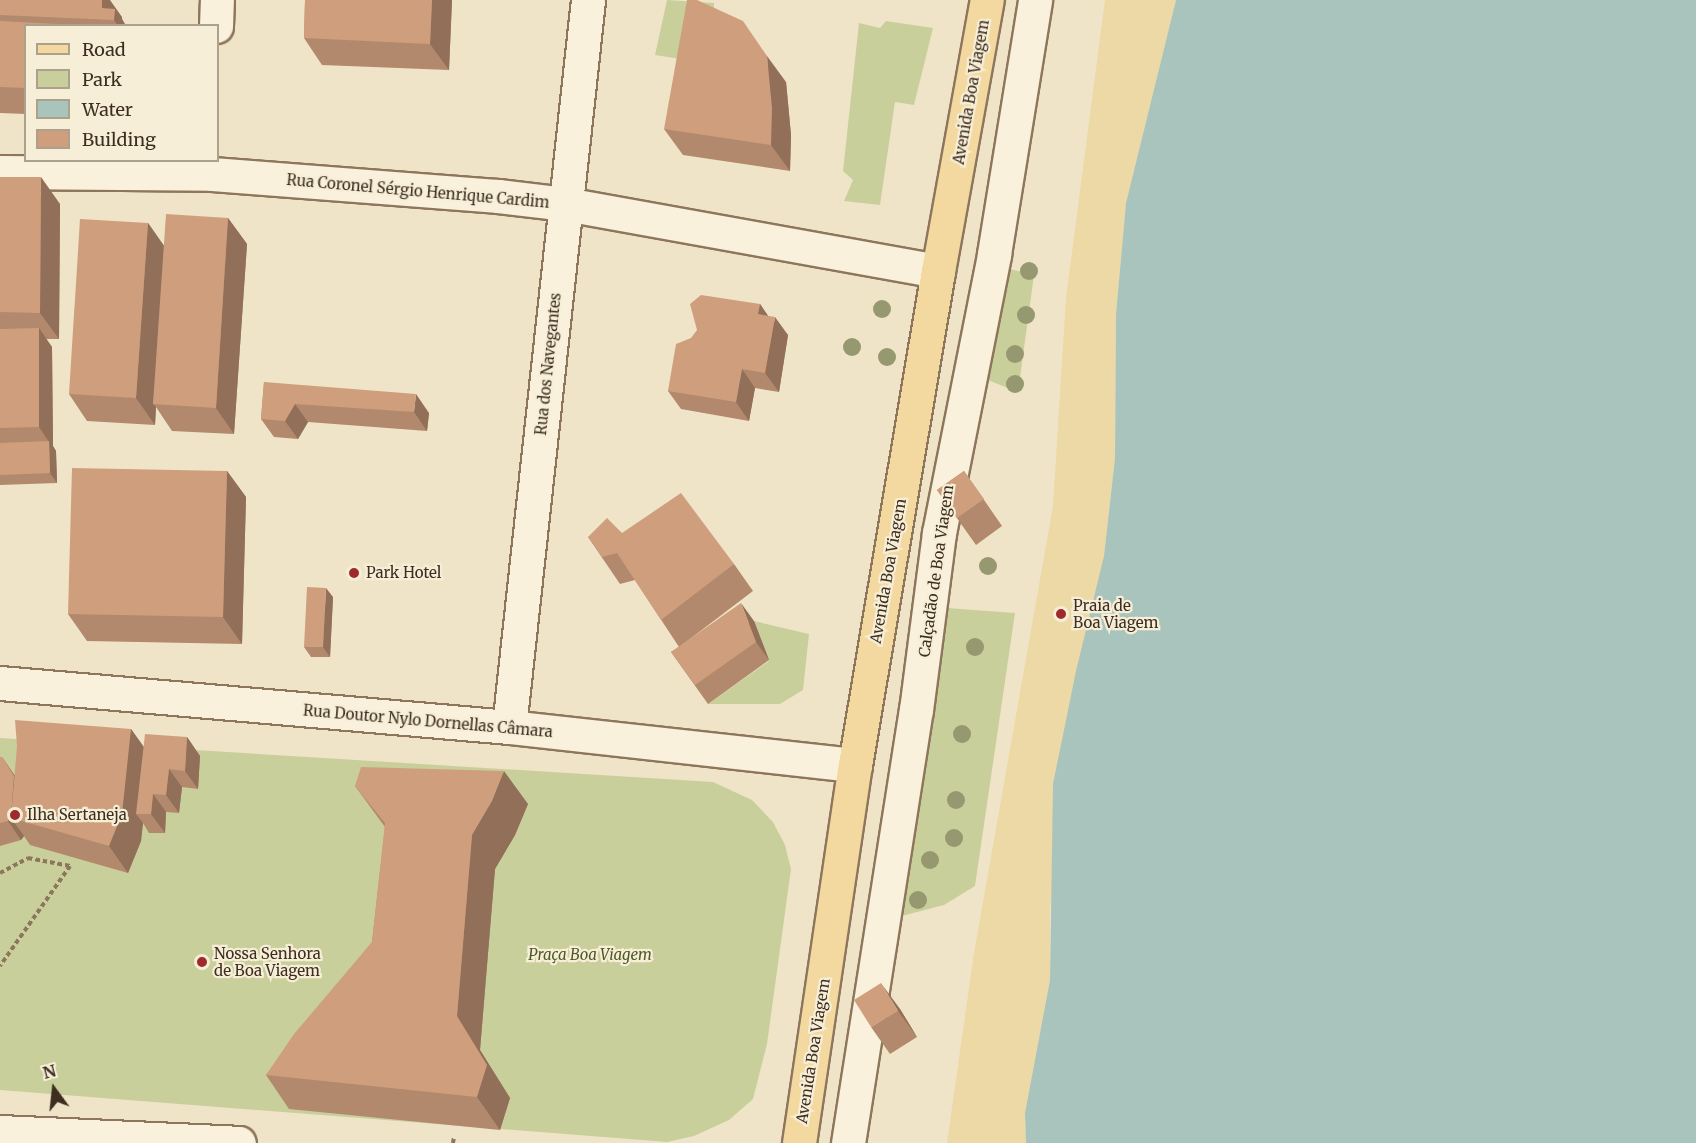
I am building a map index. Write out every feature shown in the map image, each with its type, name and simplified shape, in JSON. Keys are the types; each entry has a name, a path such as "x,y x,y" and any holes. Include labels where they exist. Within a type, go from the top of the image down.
{"main road":[{"name":"Avenida Boa Viagem","path":"799,1143 855,765 938,271 987,0"}],"street":[{"path":"216,24 217,0"},
{"name":"Rua dos Navegantes","path":"509,727 588,0"},
{"name":"Calçadão de Boa Viagem","path":"848,1143 916,710 939,533 993,254 1035,0"},
{"name":"Rua Coronel Sérgio Henrique Cardim","path":"0,172 212,167 498,196 565,204 938,271"},
{"name":"Rua Doutor Nylo Dornellas Câmara","path":"0,683 509,727 855,765"},
{"path":"0,1132 239,1143"}],"path":[{"path":"0,873 28,858 70,866 0,966"},
{"path":"453,1143 454,1137"}],"green space":[{"path":"667,0 714,3 714,26 694,61 655,55"},
{"path":"886,21 933,28 914,105 895,102 880,205 844,201 853,180 843,171 859,23 880,28"},
{"path":"1002,267 1034,275 1018,392 980,377"},
{"path":"947,608 1015,613 975,886 944,905 898,917"},
{"path":"754,621 809,634 803,690 780,704 708,704 769,661 746,630"},
{"name":"Praça Boa Viagem","path":"0,738 713,782 752,800 773,822 785,845 791,869 767,1044 753,1099 729,1120 694,1136 667,1142 0,1090"}],"sand":[{"name":"Praia de Boa Viagem","path":"1105,0 1176,0 1126,203 1116,314 1115,458 1104,556 1050,908 1050,980 1025,1113 1026,1143 947,1143 974,953 1053,506 1066,298"}],"water":[{"path":"1176,0 1696,0 1696,1143 1026,1143 1025,1113 1050,980 1053,784 1076,671 1104,556 1115,458 1116,314 1126,203"}],"building":[{"path":"0,0 102,0 102,8 115,9 114,20 0,15"},
{"path":"305,0 432,0 430,44 304,38"},
{"path":"687,0 697,0 743,21 767,56 772,108 771,145 664,129"},
{"path":"0,21 56,24 24,24 24,88 0,87"},
{"path":"0,177 41,177 40,313 0,312"},
{"path":"166,214 228,218 216,408 153,404"},
{"path":"80,219 148,223 136,398 69,394"},
{"path":"701,295 760,304 758,314 775,317 765,373 742,369 736,402 668,391 676,344 691,338 697,330 690,304"},
{"path":"39,328 39,427 0,428 0,329"},
{"path":"264,382 416,394 414,412 295,404 285,421 261,419"},
{"path":"49,441 50,473 0,475 0,443"},
{"path":"72,468 227,471 223,617 68,614"},
{"path":"964,471 984,499 957,518 937,490"},
{"path":"681,493 734,564 661,620 617,553 602,557 588,537 607,518 622,533"},
{"path":"307,587 326,588 323,647 304,647"},
{"path":"741,603 756,642 695,685 671,652"},
{"path":"15,720 131,729 122,814 109,846 11,818 17,746"},
{"path":"145,734 187,737 185,771 169,769 166,795 153,794 151,814 136,814"},
{"path":"0,757 14,776 11,817 8,821 0,823"},
{"path":"361,767 504,771 492,801 472,835 457,1016 487,1065 477,1097 266,1075 294,1034 372,942 385,823 355,786"},
{"path":"881,983 898,1011 871,1027 854,1000"}],"place":[{"name":"Park Hotel","path":"354,573"},
{"name":"Praia de Boa Viagem","path":"1061,614"},
{"name":"Ilha Sertaneja","path":"15,815"},
{"name":"Nossa Senhora de Boa Viagem","path":"202,962"}]}
